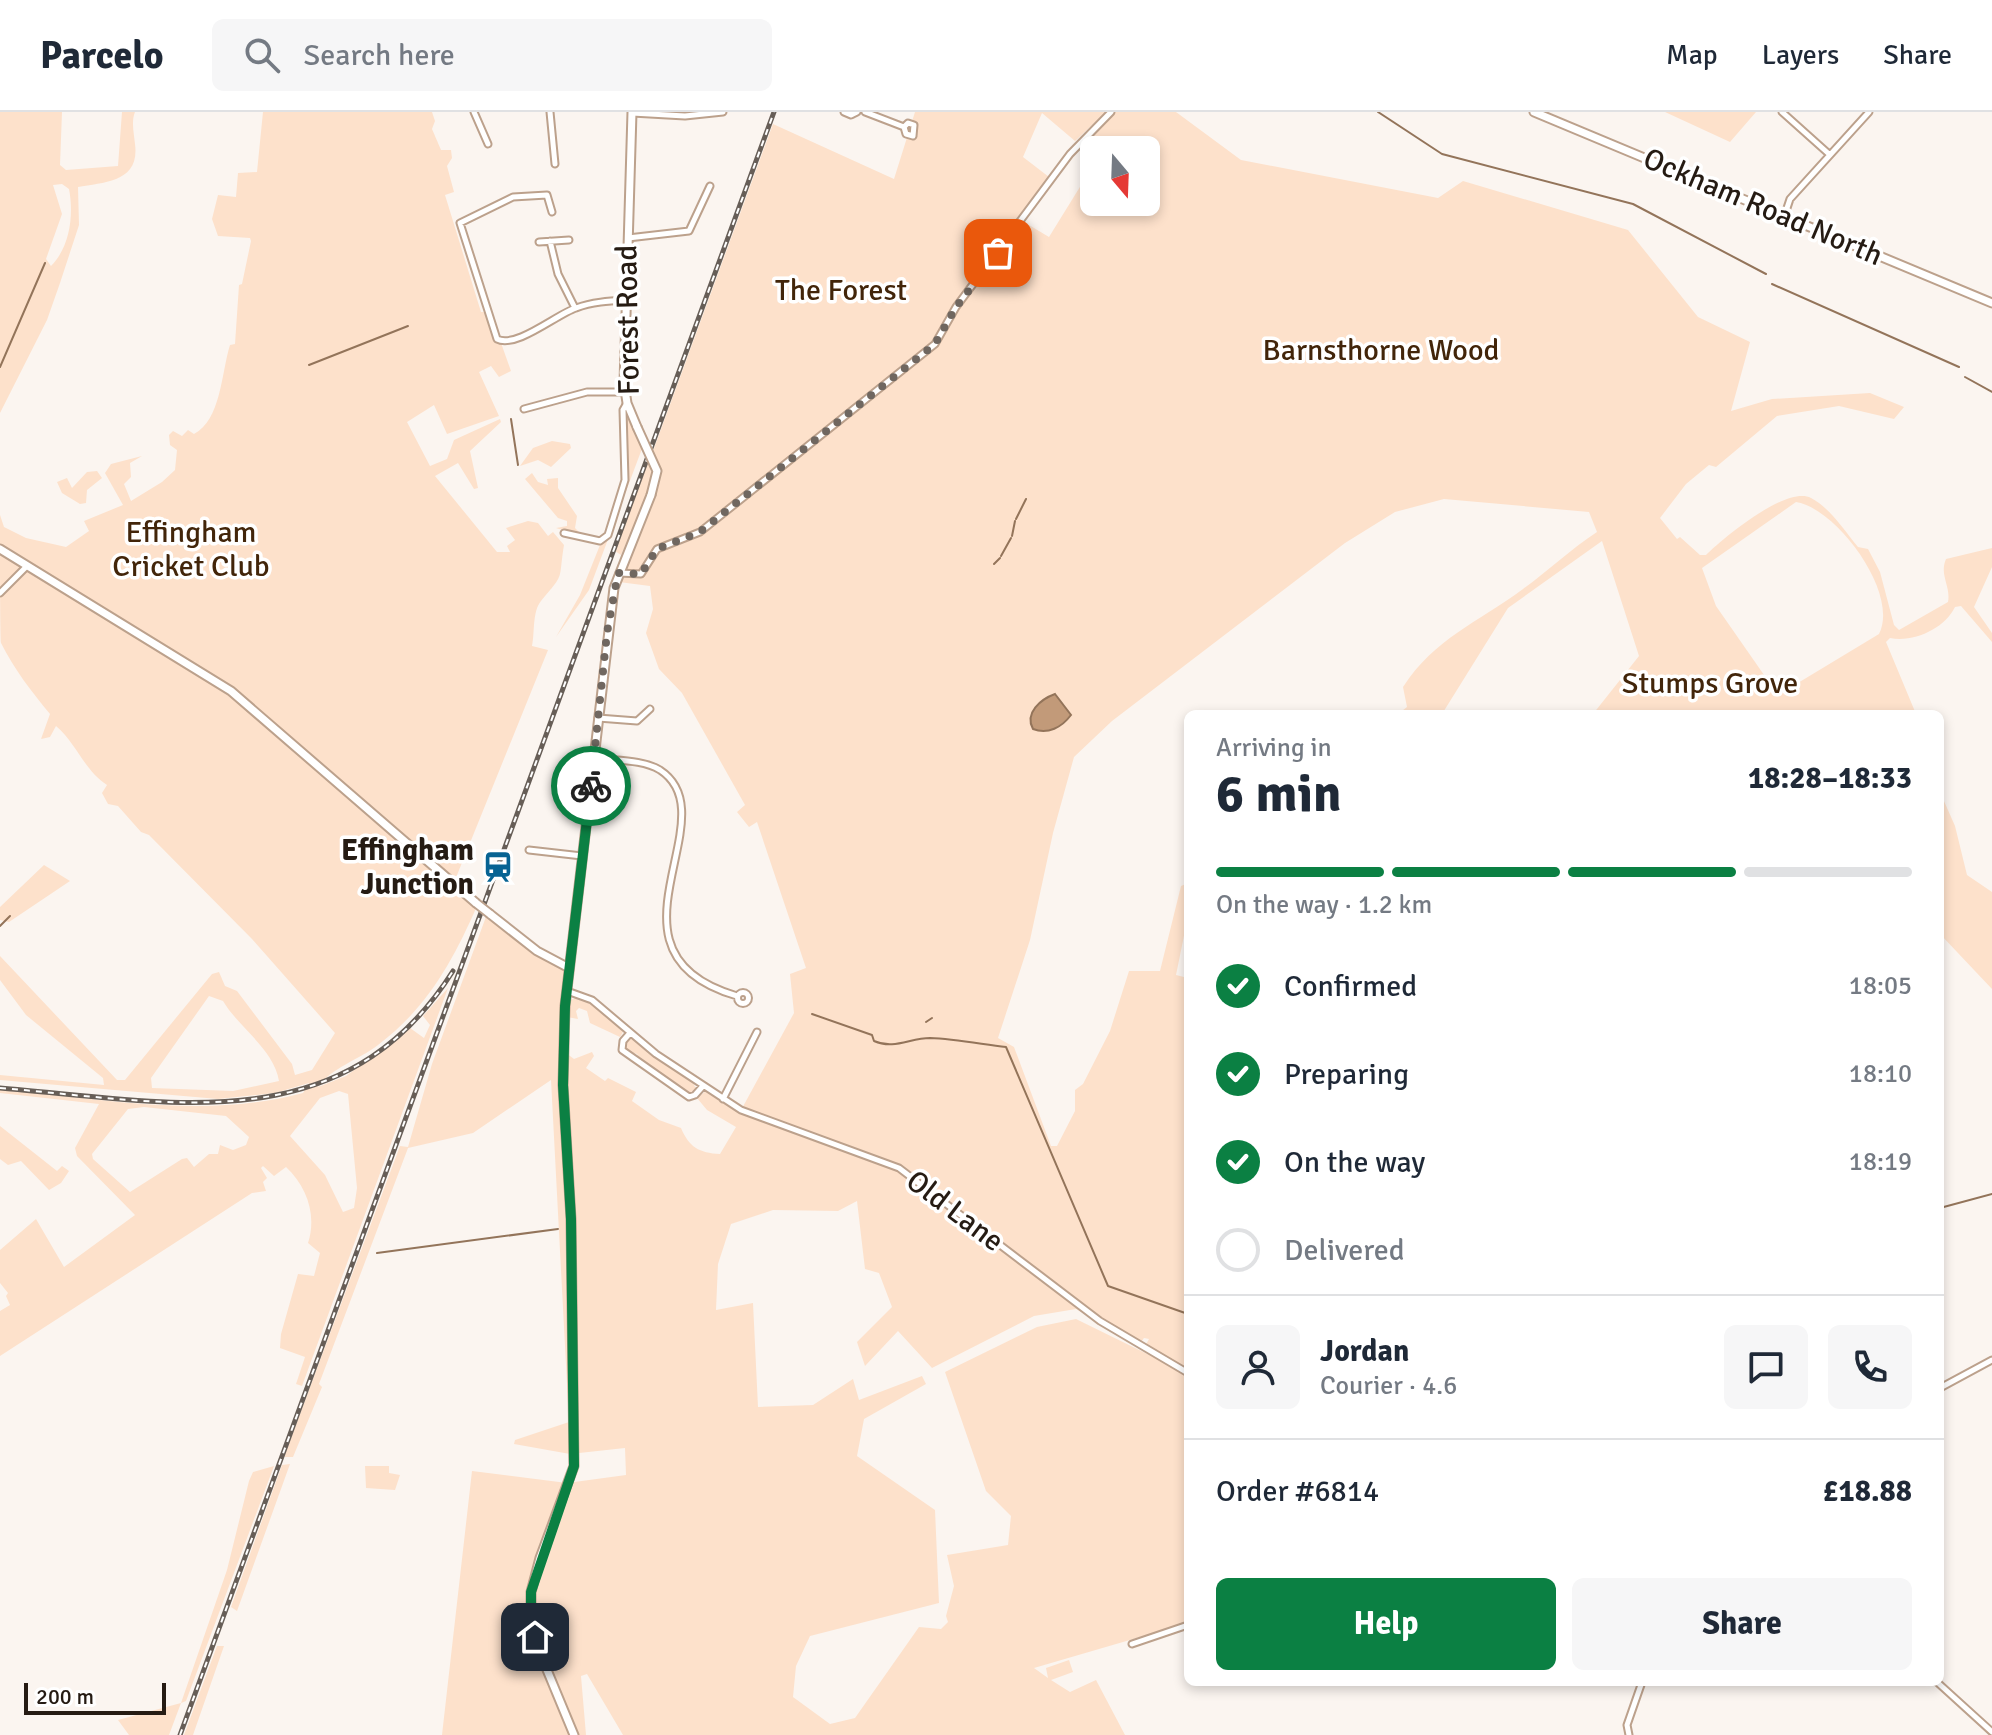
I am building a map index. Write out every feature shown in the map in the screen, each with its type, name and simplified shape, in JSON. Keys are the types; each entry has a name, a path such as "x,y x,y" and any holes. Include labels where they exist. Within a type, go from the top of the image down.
{"street":[{"path":"474,112 488,144"},
{"path":"550,112 555,164"},
{"path":"632,113 685,116 723,112"},
{"path":"844,112 851,115 857,112"},
{"path":"865,112 904,127"},
{"path":"618,573 641,574 657,549 700,532 935,344 956,307 1070,154 1111,112"},
{"name":"Ockham Road North","path":"1534,112 1578,127 1992,303"},
{"path":"1782,112 1829,154"},
{"path":"1784,217 1790,199 1867,115 1859,112"},
{"name":"Forest Road","path":"574,1735 540,1653 531,1621 531,1592 540,1558 574,1466 571,1219 563,1085 567,991 582,856 618,573 651,495 657,471 624,392 632,113"},
{"path":"627,238 689,231 710,186"},
{"path":"552,212 547,195 526,193 459,224 498,340 523,335 575,308 626,300"},
{"path":"539,242 569,240"},
{"path":"550,241 558,274 575,308"},
{"path":"524,409 587,392 624,392"},
{"path":"564,533 600,541 608,535 625,480 623,410 627,403"},
{"path":"0,549 231,691 476,903 537,951 570,964"},
{"path":"0,593 26,567"},
{"path":"598,718 637,721 650,709"},
{"path":"594,758 646,765 664,773 670,781 680,814 666,921 669,944 682,968 723,992 737,996"},
{"path":"529,850 582,856"},
{"name":"Old Lane","path":"567,991 592,1000 630,1033 703,1086 760,1120 899,1168 1100,1321 1184,1371"},
{"path":"723,1099 757,1032"},
{"path":"630,1033 623,1041 622,1050 655,1076 689,1097 703,1086"},
{"path":"1944,1386 1992,1360"},
{"path":"1132,1644 1184,1626"},
{"path":"1629,1735 1627,1725 1641,1686"},
{"path":"1941,1686 1992,1732"}],"green space":[{"path":"0,112 62,112 60,165 66,170 118,166 122,112 135,112 135,157 132,166 118,178 78,187 79,225 60,283 47,320 0,413","holes":["62,184 69,189 69,230 63,250 51,266 46,259 62,214 53,185"]},
{"name":"Effingham Cricket Club","path":"263,112 432,112 435,121 432,129 441,150 451,150 452,158 447,166 454,192 445,195 481,312 490,312 511,371 499,377 491,366 479,372 499,416 447,434 434,405 407,422 430,466 447,459 454,440 500,419 501,422 470,451 478,488 474,489 458,463 435,476 497,552 510,552 507,546 515,540 506,528 528,521 538,523 548,536 553,532 564,545 560,576 538,606 535,617 532,646 548,650 455,880 477,906 468,926 437,982 411,1015 378,1045 338,1069 318,1087 346,1076 410,1028 424,1038 430,1025 423,1016 448,988 302,1386 296,1384 305,1357 280,1348 281,1334 298,1274 314,1276 320,1253 308,1243 311,1212 305,1192 286,1167 274,1176 263,1166 261,1168 267,1178 263,1182 266,1191 252,1193 0,1356 0,1311 10,1305 6,1296 8,1293 0,1283 0,1250 36,1219 64,1267 135,1215 77,1156 75,1148 99,1104 0,1093 0,1089 190,1106 266,1101 303,1093 309,1083 275,1093 218,1099 0,1080 0,1075 104,1085 103,1078 26,1015 0,980 0,956 117,1080 125,1080 212,974 219,972 225,986 237,991 292,1064 295,1075 312,1070 335,1033 252,939 149,835 141,832 118,806 108,804 102,793 107,785 92,772 56,726 50,737 41,739 50,714 23,680 1,643 0,515 4,527 26,538 66,547 89,531 84,521 123,505 105,473 111,464 142,456 130,463 131,477 124,484 131,501 175,470 177,450 170,445 169,435 173,431 182,436 188,430 194,434 210,418 219,395 230,345 235,344 239,285 242,284 251,241 250,238 218,236 212,219 218,195 236,197 238,173 257,172","holes":["209,996 223,1001 263,1049 276,1069 279,1081 233,1091 152,1088 151,1078","339,1091 348,1094 357,1188 354,1208 343,1212 325,1175 290,1136 320,1098","144,1107 226,1116 249,1137 246,1145 233,1150 220,1145 218,1154 209,1154 194,1167 187,1158 182,1159 130,1192 93,1159 92,1154 128,1109"]},
{"path":"915,112 1106,112 1075,141 1042,113 1023,157 1049,177 1019,219 1049,237 1080,187 1080,216 1160,216 1160,136 1093,136 1115,112 1176,112 1241,160 1438,198 1463,181 1628,230 1698,317 1750,342 1731,411 1772,399 1870,393 1904,407 1894,419 1839,406 1777,416 1716,467 1709,465 1686,484 1660,518 1677,539 1680,537 1700,555 1706,555 1740,526 1772,506 1800,496 1811,498 1831,513 1858,547 1868,549 1880,572 1894,625 1899,630 1948,602 1944,570 1946,559 1992,548 1992,567 1974,607 1992,633 1992,642 1961,606 1955,607 1944,621 1928,632 1909,638 1890,638 1886,642 1914,710 1596,710 1639,656 1602,541 1508,608 1444,710 1403,710 1407,707 1403,687 1415,670 1443,643 1523,589 1597,532 1589,512 1444,499 1395,512 1345,543 1112,721 1074,757 1053,833 1030,940 998,1038 1014,1047 1051,1146 1057,1146 1075,1111 1075,1090 1083,1084 1110,1031 1129,971 1160,971 1181,886 1184,885 1184,936 1176,975 1184,977 1184,1366 1144,1348 1149,1339 1144,1338 1139,1345 1076,1309 1034,1316 932,1368 898,1331 865,1366 857,1342 892,1307 879,1273 865,1269 857,1201 838,1211 773,1210 731,1224 718,1264 716,1310 753,1303 758,1407 813,1405 853,1379 859,1400 922,1376 926,1384 864,1419 857,1456 935,1510 939,1603 810,1636 796,1666 793,1697 830,1724 855,1718 919,1627 941,1629 948,1622 946,1616 954,1586 947,1555 1008,1545 1011,1516 986,1491 945,1372 1037,1327 1076,1319 1184,1372 1184,1624 1034,1668 1048,1678 1046,1668 1069,1660 1073,1672 1051,1680 1070,1692 1096,1680 1125,1735 623,1735 587,1674 581,1676 586,1735 442,1735 472,1471 567,1483 626,1475 625,1448 570,1454 514,1444 515,1440 569,1422 551,1080 473,1133 408,1148 319,1384 322,1387 293,1457 284,1457 400,1146 408,1147 432,1064 487,914 566,972 566,1053 574,1059 592,1052 594,1056 586,1068 605,1081 608,1078 636,1092 632,1101 659,1120 681,1128 691,1144 706,1152 720,1154 736,1127 707,1110 697,1098 706,1091 740,1112 794,1013 790,974 806,968 757,822 749,827 737,812 745,805 682,693 659,669 646,633 653,609 650,586 619,582 659,485 660,472 653,451 773,124 894,179","holes":["1796,502 1829,519 1873,576 1881,597 1883,617 1879,634 1778,695 1716,606 1702,568"]},
{"path":"1665,112 1756,112 1730,142"},
{"path":"626,409 643,446 589,590 556,637 580,595 600,545 610,533 620,507 626,484"},
{"path":"552,441 570,444 571,448 551,467 538,460 520,466 533,448"},
{"path":"649,459 653,484 621,555 615,551"},
{"path":"97,471 102,478 87,490 86,503 80,504 62,493 57,482 67,478 72,488 87,472"},
{"path":"532,473 538,482 548,485 547,479 558,478 558,488 577,516 575,528 584,537 556,528 567,526 567,521 558,518 525,479"},
{"path":"1944,801 1955,826 1967,875 1992,892 1992,989 1944,938"},
{"path":"44,865 70,881 9,922 0,920 0,907"},
{"path":"580,996 609,1016 623,1032 620,1037 590,1023 587,1011 579,1008 576,1011 578,1019 567,1017 568,1001"},
{"path":"632,1038 693,1083 697,1090 685,1094 642,1063 637,1054 626,1051 624,1042"},
{"path":"0,1126 57,1171 62,1166 69,1171 61,1183 49,1190 21,1161 8,1165 0,1159"},
{"path":"290,1464 237,1611 231,1607 282,1465"},
{"path":"274,1466 186,1701 181,1703 227,1570 249,1481 253,1472"},
{"path":"365,1466 389,1466 389,1473 400,1475 395,1490 366,1488"},
{"path":"217,1646 224,1646 193,1735 184,1735"},
{"path":"181,1703 169,1735 129,1735 118,1720"}],"shaded area":[{"path":"1055,694 1071,715 1054,729 1033,729 1032,712 1044,699"}],"waterway":[{"path":"1378,112 1442,154 1633,204 1766,274"},
{"path":"0,367 45,263"},
{"path":"1772,284 1959,367"},
{"path":"309,365 408,326"},
{"path":"1965,377 1992,392"},
{"path":"511,419 518,465"},
{"path":"1016,519 1026,499"},
{"path":"1012,536 1015,521"},
{"path":"1001,556 1011,538"},
{"path":"994,564 1000,558"},
{"path":"0,926 10,916"},
{"path":"812,1014 872,1035 874,1041 881,1043 895,1044 930,1038 1006,1047 1108,1286 1184,1313"},
{"path":"926,1022 932,1018"},
{"path":"1944,1207 1992,1194"},
{"path":"377,1253 558,1229"}],"railway":[{"path":"180,1735 774,112"},
{"path":"0,1088 128,1100 190,1102 250,1099 307,1087 360,1064 409,1026 453,971"}],"way so far":[{"path":"591,786 607,633 618,573 641,574 646,571 657,549 700,532 935,344 956,307 998,253"}],"place":[{"name":"Effingham Junction","path":"498,867"}],"route":[{"path":"535,1637 531,1621 531,1592 540,1558 569,1487 574,1466 571,1219 563,1085 565,1006 591,786"}],"park label":[{"name":"The Forest","path":"841,290"},
{"name":"Barnsthorne Wood","path":"1381,350"},
{"name":"Stumps Grove","path":"1710,683"}]}
